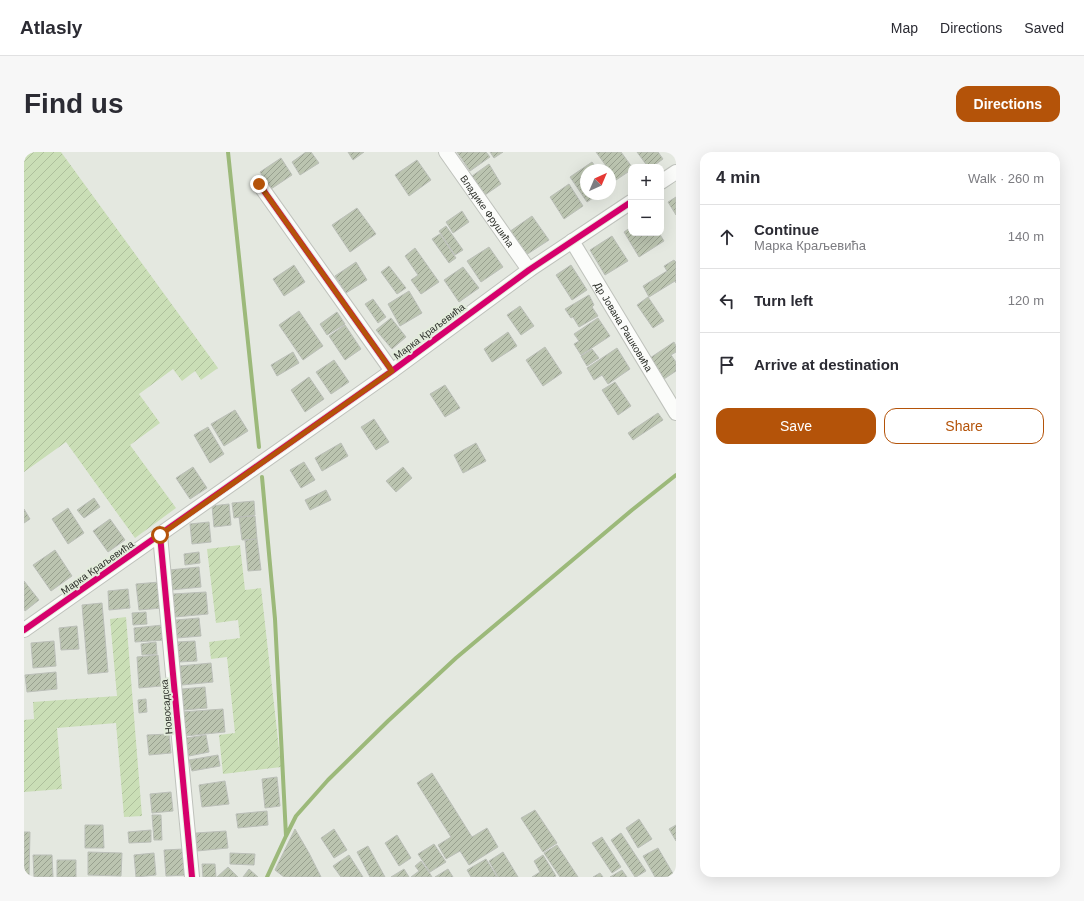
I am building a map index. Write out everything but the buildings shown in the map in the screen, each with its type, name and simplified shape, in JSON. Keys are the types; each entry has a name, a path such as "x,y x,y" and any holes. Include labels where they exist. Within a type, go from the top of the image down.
{"street":[{"name":"Владике Фрушића","path":"446,152 529,270"},
{"path":"664,180 676,172"},
{"path":"259,184 392,371"},
{"name":"Марка Краљевића","path":"24,630 392,371 529,270 628,204"},
{"name":"Др Јована Рашковића","path":"572,241 676,413"},
{"name":"Новосадска","path":"160,535 192,877"}],"green space":[{"path":"24,152 61,152 218,368 201,380 195,371 182,381 173,369 139,394 160,423 130,445 176,508 135,538 66,442 24,472"},
{"path":"240,545 245,590 261,588 281,767 223,774 219,735 235,733 227,657 211,659 209,642 240,638 238,620 216,623 207,549"},
{"path":"126,617 142,816 124,817 116,723 57,728 62,789 24,792 24,720 34,719 33,702 117,696 110,619"}],"waterway":[{"path":"228,152 259,447"},
{"path":"286,836 296,816 328,780 388,721 456,658 632,510 676,475"},
{"path":"262,477 275,619 286,836 267,877"}],"cycle path":[{"path":"259,184 392,371"},
{"path":"24,630 392,371 529,270 628,204"},
{"path":"160,535 192,877"}],"route":[{"path":"160,535 392,371 259,184"}]}
